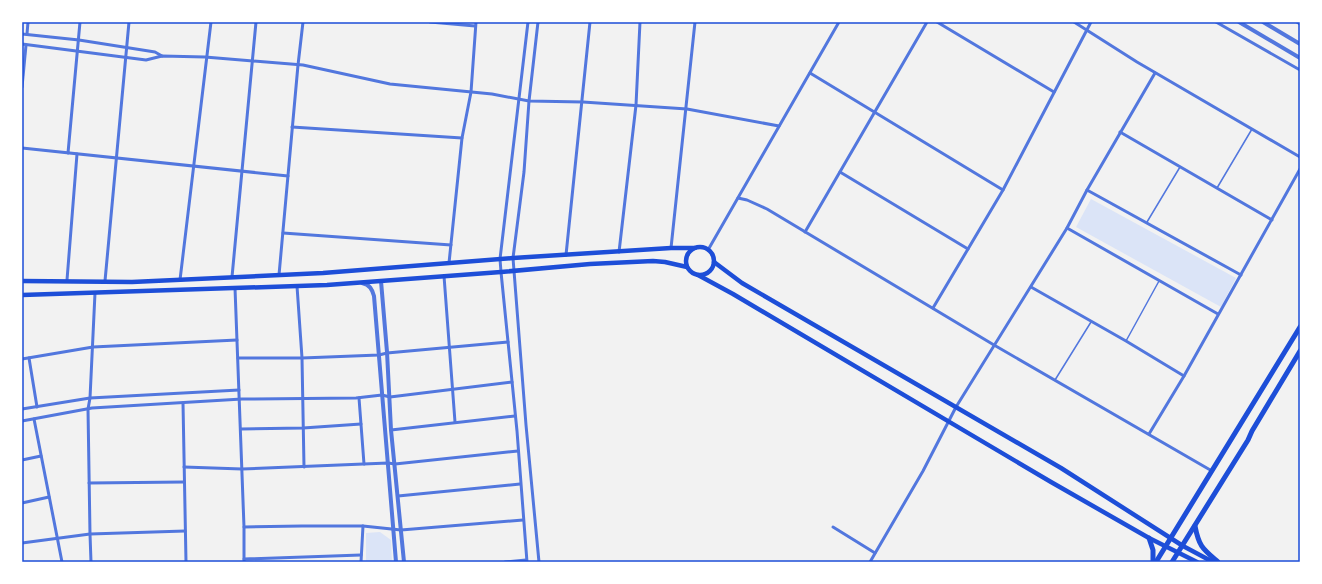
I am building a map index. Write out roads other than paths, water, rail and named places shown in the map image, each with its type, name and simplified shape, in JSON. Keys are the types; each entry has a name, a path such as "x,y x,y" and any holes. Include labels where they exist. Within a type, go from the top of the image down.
{"main road":[{"path":"22,281 67,280 132,282 323,273 513,258 700,247 708,250 713,257 714,262 713,266 707,273 698,275"},
{"path":"695,248 688,253 686,258 687,267 693,274 698,275 734,294 1051,482 1149,538 1197,562"},
{"path":"22,295 297,286 501,272 590,264 654,261 687,267"},
{"path":"714,262 742,283 1061,468 1183,546 1213,562"},
{"path":"1156,562 1300,327"},
{"path":"1172,562 1248,440 1300,351"},
{"path":"1195,526 1198,540 1203,549 1218,562"},
{"path":"1149,538 1153,550 1153,562"}],"street":[{"path":"27,34 28,22"},
{"path":"68,153 80,22"},
{"path":"105,281 127,57 129,22"},
{"path":"180,280 211,22"},
{"path":"232,277 256,22"},
{"path":"279,275 303,22"},
{"path":"430,22 475,26"},
{"path":"449,263 462,138 471,92 476,22"},
{"path":"505,562 526,561 515,416 500,259 528,22"},
{"path":"538,22 529,101 524,172 513,258 526,425 539,562"},
{"path":"566,255 590,22"},
{"path":"619,252 636,105 640,22"},
{"path":"671,248 696,22"},
{"path":"708,250 839,22"},
{"path":"805,232 927,22"},
{"path":"937,22 1054,92"},
{"path":"1074,22 1155,73 1300,157"},
{"path":"933,308 1002,190 1091,22"},
{"path":"1216,22 1300,70"},
{"path":"1239,22 1300,58"},
{"path":"1263,22 1300,44"},
{"path":"22,34 79,40 155,52 162,56"},
{"path":"22,44 146,60 162,56 298,65 390,84 471,92 529,101 582,102 687,109 779,126"},
{"path":"22,88 26,45"},
{"path":"810,73 1002,190"},
{"path":"870,562 923,471 956,407 1067,228 1087,190 1155,73"},
{"path":"292,127 462,138"},
{"path":"1120,132 1272,220"},
{"path":"22,148 288,176"},
{"path":"67,280 77,154"},
{"path":"1149,434 1184,376 1300,169"},
{"path":"840,172 968,249"},
{"path":"1087,190 1241,275"},
{"path":"738,198 747,200 767,209 994,345 1212,471"},
{"path":"1067,228 1218,314"},
{"path":"283,233 451,245"},
{"path":"444,276 455,422"},
{"path":"381,281 404,562"},
{"path":"360,282 368,284 374,296 396,562"},
{"path":"297,286 302,358 304,467"},
{"path":"1031,287 1184,376"},
{"path":"235,288 240,390 244,560 361,555"},
{"path":"92,562 90,534 88,409 90,398 95,293"},
{"path":"22,359 93,347 237,340"},
{"path":"238,358 302,358 379,355 387,352 450,348 508,342"},
{"path":"29,358 37,407"},
{"path":"22,421 88,409 240,400 360,398 382,395 390,397 512,382"},
{"path":"22,409 90,398 240,390"},
{"path":"360,398 364,464"},
{"path":"183,403 186,562"},
{"path":"392,430 515,416"},
{"path":"34,419 62,562"},
{"path":"241,429 303,428 361,424"},
{"path":"184,468 242,469 388,463 395,464 518,451"},
{"path":"22,460 41,456"},
{"path":"89,483 184,482"},
{"path":"398,496 520,484"},
{"path":"22,503 49,497"},
{"path":"244,527 363,526 401,530 523,520"},
{"path":"362,562 363,526"},
{"path":"833,527 875,553"},
{"path":"22,543 90,534 185,531"}],"lane":[{"path":"1217,188 1252,129"},
{"path":"1147,222 1180,167"},
{"path":"1126,341 1160,281"},
{"path":"1055,380 1091,322"}]}
